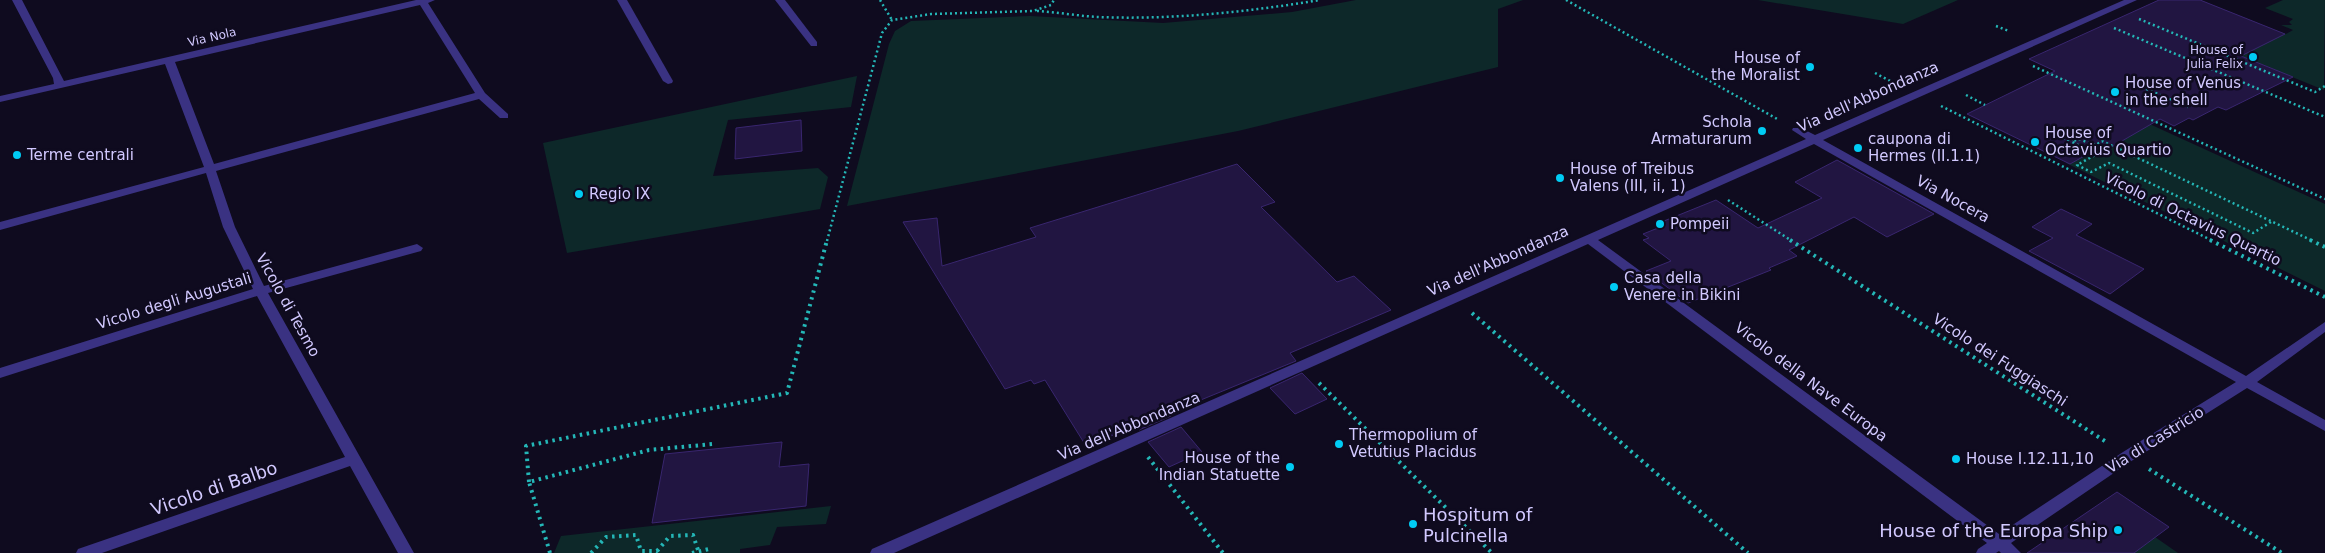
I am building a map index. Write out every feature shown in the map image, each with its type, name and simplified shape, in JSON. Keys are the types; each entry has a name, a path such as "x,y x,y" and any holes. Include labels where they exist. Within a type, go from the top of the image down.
{"street":[{"path":"18,0 59,85"},
{"path":"622,0 668,81"},
{"path":"780,0 814,44"},
{"name":"Via dell'Abbondanza","path":"878,553 905,548 1136,440 1304,368 1455,298 1812,139 2132,0"},
{"path":"425,1 481,95 504,116"},
{"name":"Via Nola","path":"0,99 425,1"},
{"name":"Vicolo di Tesmo","path":"169,60 210,168 229,227 260,291 355,458 406,553"},
{"path":"0,226 481,95"},
{"name":"Via Nocera","path":"1797,130 2325,426"},
{"name":"Vicolo della Nave Europa","path":"1589,239 2013,553"},
{"name":"Vicolo degli Augustali","path":"0,373 260,291 417,248"},
{"name":"Via di Castricio","path":"1984,553 2128,456 2247,382 2325,326"},
{"name":"Vicolo di Balbo","path":"84,553 355,458"}],"path":[{"path":"880,0 892,20"},
{"path":"1033,11 1051,6 1054,0"},
{"path":"550,553 529,482 526,446 787,393 882,33 892,20 931,14 1033,11 1103,17 1192,15 1273,8 1320,0"},
{"path":"1566,0 1797,130"},
{"path":"2136,18 2315,92 2325,86"},
{"path":"2108,25 2325,117"},
{"path":"2032,65 2325,199"},
{"path":"2137,85 2188,107"},
{"name":"Vicolo di Octavius Quartio","path":"1916,94 2325,297"},
{"path":"2044,129 2070,141 2078,136 2096,145 2102,141 2325,247"},
{"path":"2086,140 2078,139 2072,142 2097,154 2077,165 2091,172 2109,163 2253,233 2271,222"},
{"name":"Vicolo dei Fuggiaschi","path":"1706,186 2282,553"},
{"path":"1455,298 1748,553"},
{"path":"1304,368 1492,553"},
{"path":"1136,440 1223,553"},
{"path":"529,482 649,450 713,444"},
{"path":"592,553 606,537 636,535 640,552 658,552 670,536 693,535 698,550"},
{"path":"692,553 698,550 709,549"}],"green space":[{"path":"1356,0 1523,0 1498,9 1498,67 1238,131 847,206 889,44 895,31 911,21 1030,16 1163,23 1292,12"},
{"path":"1758,0 1958,0 1903,24"},
{"path":"2283,0 2325,0 2324,90 2185,33 2267,38 2281,32 2286,34 2293,30 2281,25 2292,25 2289,22 2293,19 2265,8"},
{"path":"857,76 851,107 728,120 713,176 818,168 828,177 820,209 567,253 543,143"},
{"path":"2121,111 2325,204 2325,291 2066,163 2075,158 2080,141 2103,152 2110,148"},
{"path":"831,506 826,524 777,527 770,545 740,549 740,553 554,553 561,536"},
{"path":"2155,537 2178,553 2134,553"}],"building":[{"path":"2159,0 2200,0 2285,34 2241,56 2293,77 2226,110 2218,107 2193,120 2189,118 2174,126 2160,119 2103,152 2097,149 2070,164 1967,114 2055,71 2029,59"},
{"path":"801,120 802,151 735,159 736,128"},
{"path":"1837,160 1934,214 1887,237 1854,217 1789,250 1797,256 1769,268 1771,270 1688,303 1646,271 1671,261 1643,240 1649,238 1643,234 1663,226 1659,223 1716,200 1758,228 1822,198 1795,182"},
{"path":"1237,164 1275,202 1261,207 1337,282 1354,276 1391,310 1290,353 1296,361 1169,413 1171,416 1139,430 1136,426 1086,446 1045,380 1034,384 1031,380 1005,389 903,222 937,218 942,266 1036,237 1030,228"},
{"path":"2061,209 2092,224 2076,235 2144,269 2110,294 2029,251 2053,238 2032,227"},
{"path":"1302,373 1327,399 1295,414 1270,388"},
{"path":"1181,427 1202,452 1169,467 1148,442"},
{"path":"782,442 779,467 809,464 806,506 652,523 665,454"},
{"name":"House of the Europa Ship","path":"2117,492 2169,527 2134,553 2027,553"}],"place":[{"name":"House of Julia Felix","path":"2253,57"},
{"name":"House of the Moralist","path":"1810,67"},
{"name":"House of Venus in the shell","path":"2115,92"},
{"name":"Schola Armaturarum","path":"1762,131"},
{"name":"House of Octavius Quartio","path":"2035,142"},
{"name":"caupona di Hermes (II.1.1)","path":"1858,148"},
{"name":"Terme centrali","path":"17,155"},
{"name":"House of Treibus Valens (III, ii, 1)","path":"1560,178"},
{"name":"Regio IX","path":"579,194"},
{"name":"Pompeii","path":"1660,224"},
{"name":"Casa della Venere in Bikini","path":"1614,287"},
{"name":"Thermopolium of Vetutius Placidus","path":"1339,444"},
{"name":"House I.12.11,10","path":"1956,459"},
{"name":"House of the Indian Statuette","path":"1290,467"},
{"name":"Hospitum of Pulcinella","path":"1413,524"},
{"name":"House of the Europa Ship","path":"2118,530"}]}
